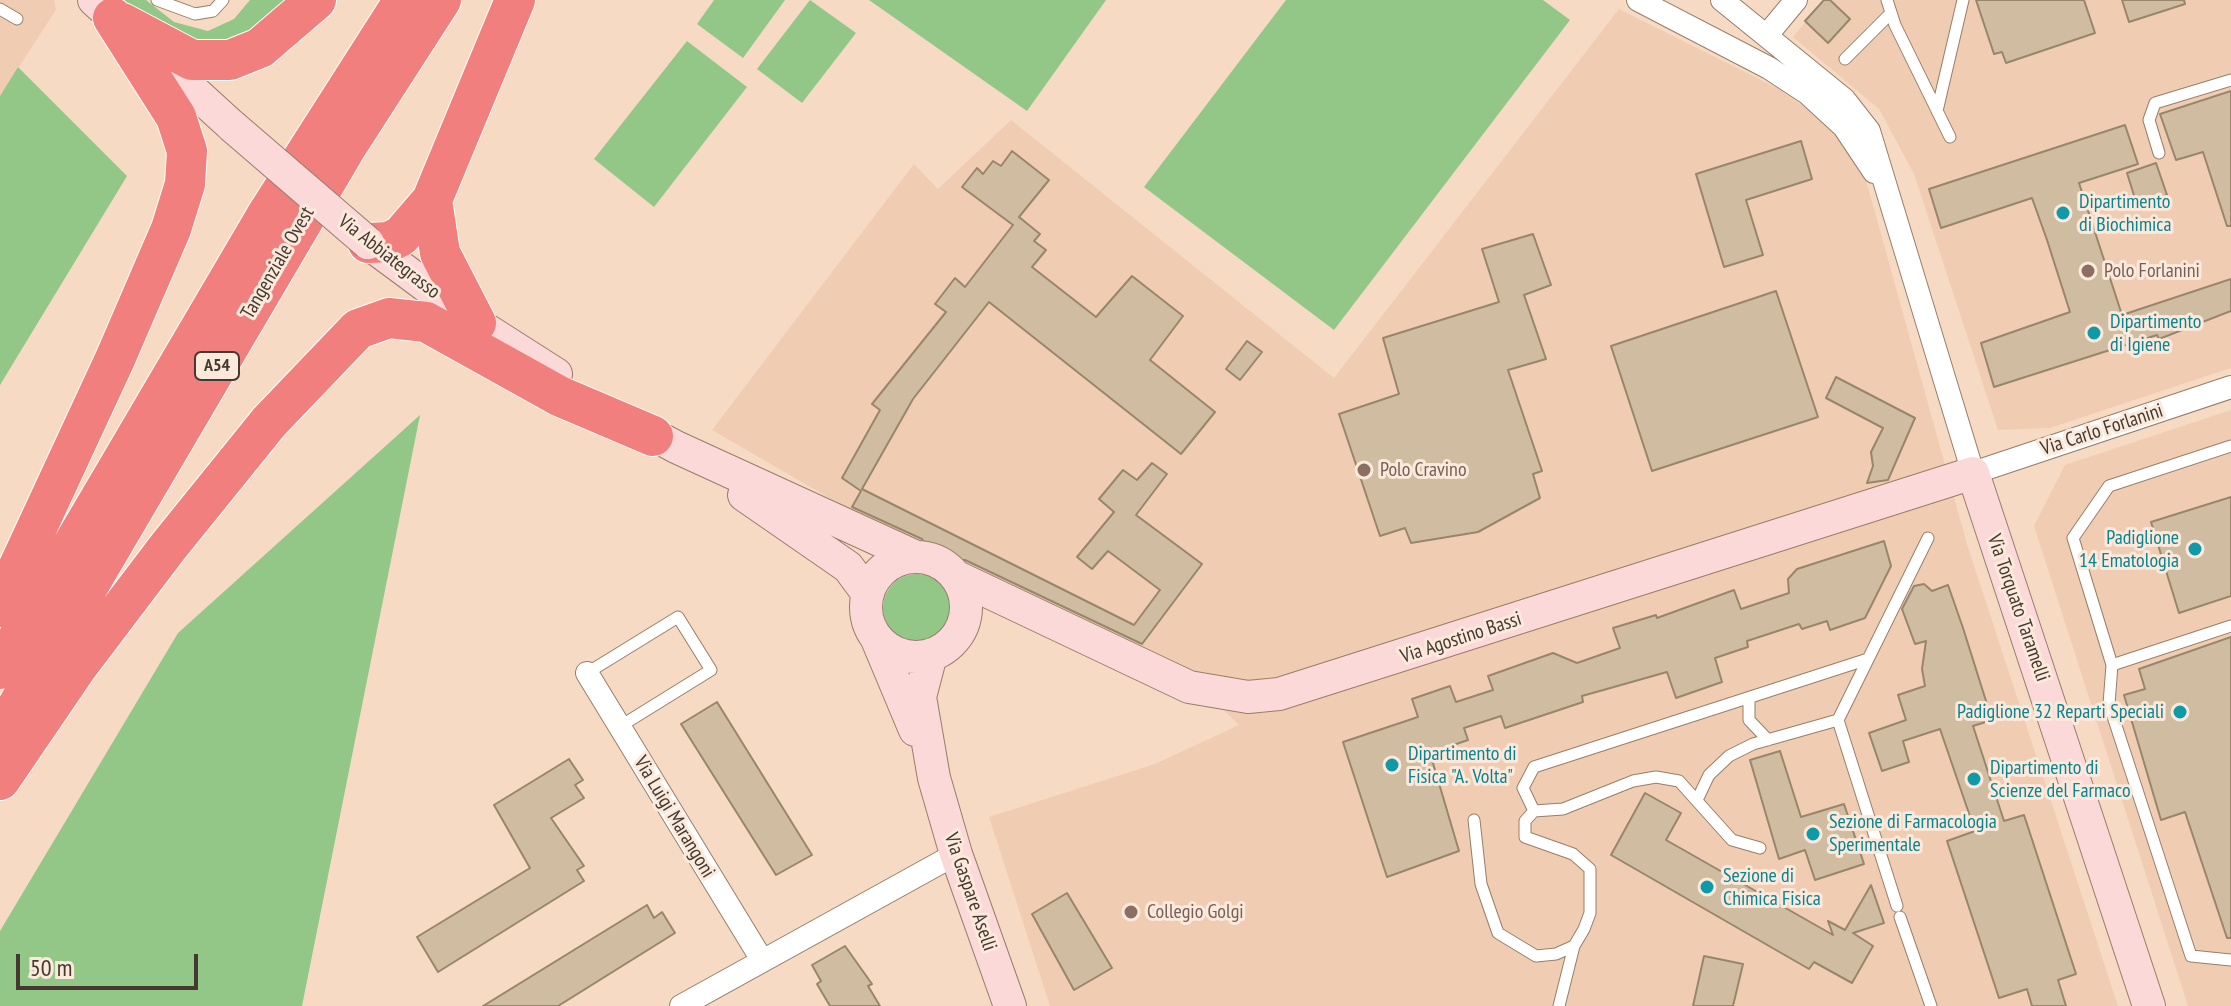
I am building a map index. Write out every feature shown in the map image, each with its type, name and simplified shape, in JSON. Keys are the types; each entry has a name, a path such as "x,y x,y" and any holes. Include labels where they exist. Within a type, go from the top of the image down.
{"highway":[{"path":"103,9 177,55 192,60 230,60 260,48 316,0"},
{"name":"Tangenziale Ovest","path":"0,669 268,213 404,0"},
{"name":"Tangenziale Ovest","path":"0,736 345,149 441,0"},
{"path":"368,243 389,242 401,236 432,200 515,0"},
{"path":"0,607 115,359 171,229 185,184 187,151 176,117 103,9"},
{"path":"432,200 440,253 476,323"},
{"path":"0,780 77,667 168,547 269,422 358,329 389,318 426,322 559,396 664,442"}],"main road":[{"name":"Via Abbiategrasso","path":"103,9 368,243 476,323 664,442 848,567 868,594"},
{"name":"Via Abbiategrasso","path":"664,442 914,556"},
{"name":"Via Agostino Bassi","path":"957,577 1189,687 1248,697 1279,694 1973,473"},
{"name":"Via Torquato Taramelli","path":"1973,473 2149,1006"},
{"path":"914,556 938,562 957,577 966,618 959,634 947,647 931,655 910,657 891,650 876,637 869,624 868,594 885,568 914,556"},
{"path":"966,618 993,606 1030,610"},
{"name":"Via Gaspare Aselli","path":"876,637 934,778 956,854 1010,1006"},
{"name":"Via Gaspare Aselli","path":"931,655 920,697 934,778"}],"street":[{"name":"Via Torquato Taramelli","path":"1638,0 1769,68 1825,107 1863,154 1895,208"},
{"name":"Via Torquato Taramelli","path":"1699,33 1716,18 1720,0 1835,91 1869,131 1895,208 1973,473"},
{"path":"1767,35 1796,0"},
{"name":"Via Carlo Forlanini","path":"1973,473 2231,387"},
{"name":"Via Luigi Marangoni","path":"587,673 762,960"},
{"path":"681,1006 956,854"}],"lane":[{"path":"157,0 202,14 213,11 223,0"},
{"path":"1887,0 1950,137"},
{"path":"1937,111 1963,0"},
{"path":"0,9 17,19"},
{"path":"1845,59 1891,13"},
{"path":"2159,153 2149,120 2155,103 2231,80"},
{"path":"2231,446 2109,486 2073,538 2112,665 2109,704 2191,956 2231,960"},
{"path":"1928,538 1838,720 1931,1006"},
{"path":"587,673 678,617 711,670 619,727"},
{"path":"2112,665 2231,626"},
{"path":"1534,811 1523,788 1534,767 1868,659"},
{"path":"1749,698 1749,720 1768,740"},
{"path":"1698,798 1709,775 1729,756 1768,740 1838,720"},
{"path":"1559,1006 1574,946 1590,913 1590,869 1573,854 1536,844 1525,837 1525,821 1534,811 1563,809 1633,781 1656,777 1679,781 1698,798 1732,840 1760,848"},
{"path":"1474,820 1481,884 1498,933 1536,956 1556,954 1574,946"}],"shaded area":[{"path":"0,0 54,0 56,10 0,96"},
{"name":"Polo Forlanini","path":"1824,0 2231,0 2231,368 2050,428 1998,430 1914,174 1879,109 1793,37"},
{"name":"Polo Cravino","path":"1619,9 1779,89 1829,125 1866,180 1967,544 2118,1006 1050,1006 989,817 1155,764 1239,725 1219,705 850,510 712,430 914,164 938,189 1011,120 1334,378"},
{"path":"2231,410 2231,1006 2188,1006 2034,526 2065,465"}],"green space":[{"path":"124,0 146,0 174,22 208,31 234,19 250,0 301,0 281,20 216,49 147,20"},
{"path":"714,0 785,0 743,58 697,24"},
{"path":"810,0 856,33 802,103 757,69"},
{"path":"869,0 1106,0 1027,111"},
{"path":"1286,0 1543,0 1570,20 1334,330 1144,187"},
{"path":"687,41 747,87 654,207 594,159"},
{"path":"18,67 127,176 0,385 0,96"},
{"path":"420,415 302,1006 0,1006 0,931 178,633"},
{"path":"917,574 941,584 951,608 941,632 917,642 893,632 883,608 893,584"}],"building":[{"path":"1824,0 1830,0 1850,19 1828,43 1805,21"},
{"path":"1976,0 2084,0 2095,33 2006,63 2002,52 1994,54"},
{"path":"2122,0 2184,0 2185,4 2129,22"},
{"path":"2231,91 2231,226 2227,226 2203,152 2176,160 2160,114"},
{"name":"Dipartimento di Biochimica","path":"2125,125 2138,164 2079,183 2122,315 2231,279 2231,311 2159,339 2157,335 1994,387 1981,343 2070,312 2047,240 2032,198 1941,228 1929,189"},
{"path":"1801,141 1812,179 1746,200 1763,255 1724,267 1696,174"},
{"path":"1012,151 1049,180 1019,217 1040,234 1034,241 1046,250 1032,267 1096,317 1132,276 1183,316 1150,360 1215,412 1181,454 989,302 913,399 862,489 1134,625 1160,590 1108,551 1092,569 1077,557 1114,512 1099,499 1123,470 1137,480 1152,463 1167,474 1136,515 1202,564 1142,644 965,560 948,560 932,552 922,539 852,507 861,491 842,478 880,410 872,404 946,312 935,304 955,278 965,287 1013,225 962,187 977,168 983,174 993,161 1001,166"},
{"path":"2156,163 2167,195 2137,205 2127,173"},
{"path":"1533,234 1551,285 1524,295 1546,359 1508,370 1542,471 1533,474 1540,498 1478,532 1411,543 1405,528 1380,536 1339,414 1399,394 1383,338 1499,302 1482,249"},
{"path":"1776,291 1818,417 1652,471 1611,346"},
{"path":"1247,341 1262,352 1240,380 1226,369"},
{"path":"1836,377 1915,418 1888,480 1867,483 1873,466 1871,452 1883,428 1826,398"},
{"name":"Padiglione 14 Ematologia","path":"2231,497 2231,596 2179,613 2151,522"},
{"path":"1884,541 1891,566 1865,618 1830,630 1827,621 1802,629 1799,624 1747,641 1748,647 1715,658 1722,682 1676,698 1667,672 1582,696 1583,702 1505,728 1501,716 1464,728 1468,740 1430,753 1459,851 1387,877 1343,742 1418,717 1412,699 1450,686 1456,702 1493,690 1488,676 1553,653 1577,663 1620,648 1613,628 1656,615 1657,618 1734,590 1741,609 1789,593 1788,579 1797,569"},
{"path":"1924,584 1932,591 1948,585 1963,628 1992,720 1973,726 2004,821 2024,815 2076,974 2058,980 2066,1006 2032,1006 2027,989 1999,998 1947,841 1975,831 1940,729 1903,741 1909,762 1882,771 1869,733 1906,720 1898,695 1925,686 1922,669 1926,641 1915,644 1902,609 1914,586"},
{"path":"2231,637 2231,938 2227,938 2185,812 2161,820 2124,695 2145,689 2139,669"},
{"path":"717,702 812,855 776,875 681,724"},
{"name":"Sezione di Farmacologia Sperimentale","path":"1780,751 1801,817 1844,804 1864,864 1815,880 1805,850 1779,859 1750,760"},
{"path":"569,759 583,780 575,785 584,798 551,818 584,866 577,870 584,881 438,972 417,937 530,868 494,805"},
{"name":"Sezione di Chimica Fisica","path":"1645,793 1681,813 1666,840 1833,935 1828,921 1845,930 1871,885 1884,923 1853,933 1873,946 1852,983 1814,962 1809,969 1611,855"},
{"path":"1067,893 1112,968 1074,990 1032,914"},
{"path":"647,905 654,918 662,912 675,933 558,1006 483,1006"},
{"path":"845,946 872,984 868,986 880,1006 830,1006 817,984 821,981 812,965"},
{"path":"1704,956 1743,964 1733,1006 1693,1006"}],"place":[{"name":"Dipartimento di Biochimica","path":"2063,213"},
{"name":"Polo Forlanini","path":"2088,271"},
{"name":"Dipartimento di Igiene","path":"2094,333"},
{"name":"Polo Cravino","path":"1364,470"},
{"name":"Padiglione 14 Ematologia","path":"2195,549"},
{"name":"Padiglione 32 Reparti Speciali","path":"2180,712"},
{"name":"Dipartimento di Fisica \"A. Volta\"","path":"1392,765"},
{"name":"Dipartimento di Scienze del Farmaco","path":"1974,779"},
{"name":"Sezione di Farmacologia Sperimentale","path":"1813,834"},
{"name":"Sezione di Chimica Fisica","path":"1707,887"},
{"name":"Collegio Golgi","path":"1131,912"}]}
